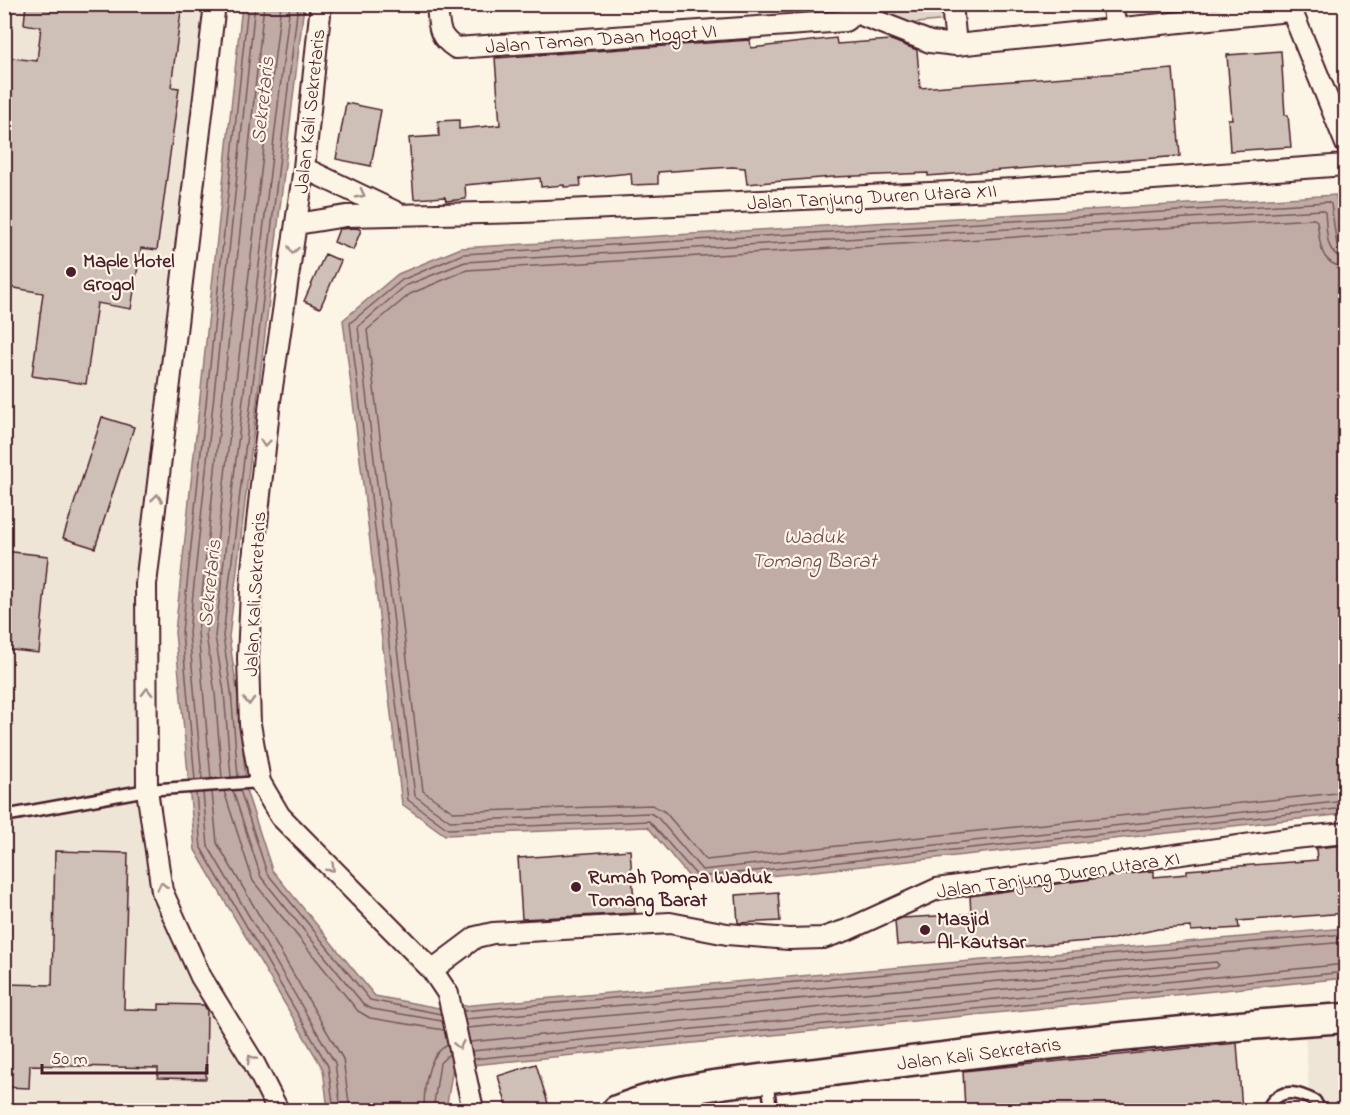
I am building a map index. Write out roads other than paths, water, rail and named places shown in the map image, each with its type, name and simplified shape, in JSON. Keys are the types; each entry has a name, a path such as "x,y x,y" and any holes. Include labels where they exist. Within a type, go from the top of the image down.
{"street":[{"path":"215,4 147,584 147,790 162,891 201,977 254,1063 278,1110"},
{"name":"Jalan Kali Sekretaris","path":"321,4 304,168 270,401 252,569 248,638 249,708 257,782 280,816 432,970 448,994 472,1103"},
{"name":"Jalan Taman Daan Mogot VI","path":"437,4 439,28 444,40 456,48 845,21 856,12"},
{"path":"952,4 956,45"},
{"path":"1113,4 1115,29"},
{"path":"856,12 930,42 956,45 1289,8 1346,144"},
{"name":"Jalan Tanjung Duren Utara XII","path":"297,224 346,216 398,213 523,212 1015,189 1346,165"},
{"name":"Jalan Tanjung Duren Utara XII","path":"304,168 398,213"},
{"name":"Jalan Tanjung Duren Utara XI","path":"432,970 476,937 493,933 670,923 727,934 789,939 823,938 847,930 938,889 1294,838 1346,833"},
{"name":"Jalan Kali Sekretaris","path":"617,1110 690,1089 953,1055 1210,1027 1346,1018"}],"lane":[{"path":"4,816 147,790 257,782"},
{"path":"767,1079 771,1110"},
{"path":"1271,1103 1275,1097 1292,1092 1315,1101 1320,1110"}],"water":[{"name":"Sekretaris","path":"242,5 304,5 229,637 237,690 247,793 272,870 375,996 439,1008 1345,928 1345,978 453,1067 446,1110 328,1110 323,1069 195,850 175,632"},
{"name":"Waduk Tomang Barat","path":"1336,195 1346,265 1345,814 695,884 648,827 445,835 402,804 343,320 398,274 461,248"}],"place":[{"name":"Maple Hotel Grogol","path":"71,272"},
{"name":"Rumah Pompa Waduk Tomang Barat","path":"576,887"},
{"name":"Masjid Al-Kautsar","path":"925,930"}]}
